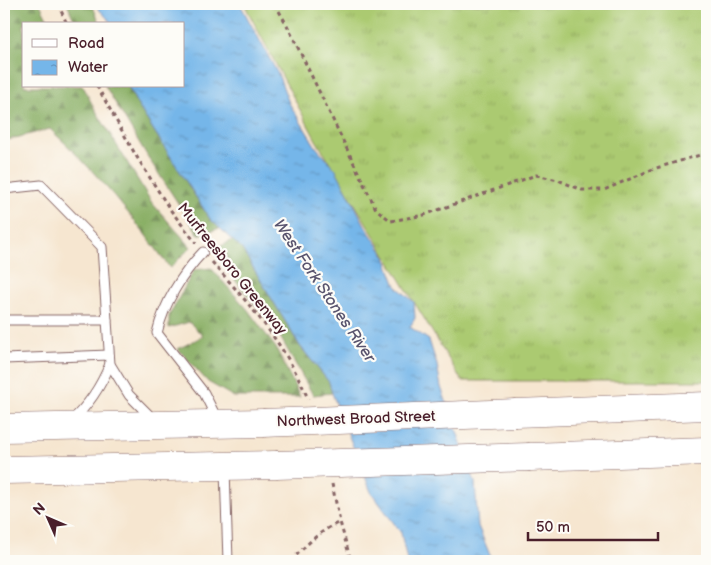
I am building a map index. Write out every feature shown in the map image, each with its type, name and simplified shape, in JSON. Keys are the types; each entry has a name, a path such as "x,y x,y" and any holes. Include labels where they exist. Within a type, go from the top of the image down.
{"main road":[{"name":"Northwest Broad Street","path":"4,428 263,424 707,406"},
{"path":"4,470 276,465 707,451"}],"lane":[{"path":"4,189 41,185 102,247 110,360 105,377 88,404 66,427"},
{"path":"203,252 192,264 161,316 158,333 204,394 219,424"},
{"path":"4,320 23,325 47,325 107,320"},
{"path":"4,359 23,356 71,354 110,360"},
{"path":"110,360 129,395 160,425"},
{"path":"225,466 228,561"}],"path":[{"path":"58,4 66,22"},
{"path":"275,4 287,24 376,209 391,221 424,215 536,175 558,180 582,190 604,190 653,168 707,153"},
{"name":"Murfreesboro Greenway","path":"99,88 135,154 169,208 203,252 250,306 281,347 302,384 308,400"},
{"path":"330,476 351,561"},
{"path":"291,561 315,536 326,528 340,522"}],"green space":[{"path":"4,4 40,4 49,22 22,22 22,88 84,88 152,203 191,247 170,268 113,195 83,161 50,129 4,141"},
{"path":"67,4 92,4 99,22 75,22"},
{"path":"244,4 707,4 707,381 462,381 316,140"},
{"path":"106,88 129,88 137,104 210,219 220,228 199,235 151,162"},
{"path":"233,240 242,249 300,346 329,382 332,393 313,395 278,333 230,274 217,248"},
{"path":"211,268 248,310 276,348 300,397 234,397 208,382 178,349 203,336 189,322 169,328 169,316 194,270"}],"water":[{"name":"West Fork Stones River","path":"94,4 240,4 278,74 289,103 316,147 336,170 367,229 384,254 396,286 414,302 415,318 410,327 429,340 437,365 441,387 475,482 478,526 494,561 407,561 401,533 371,492 329,382 300,346 242,249 210,219 137,104 129,88 185,88 185,22 110,22"}]}
